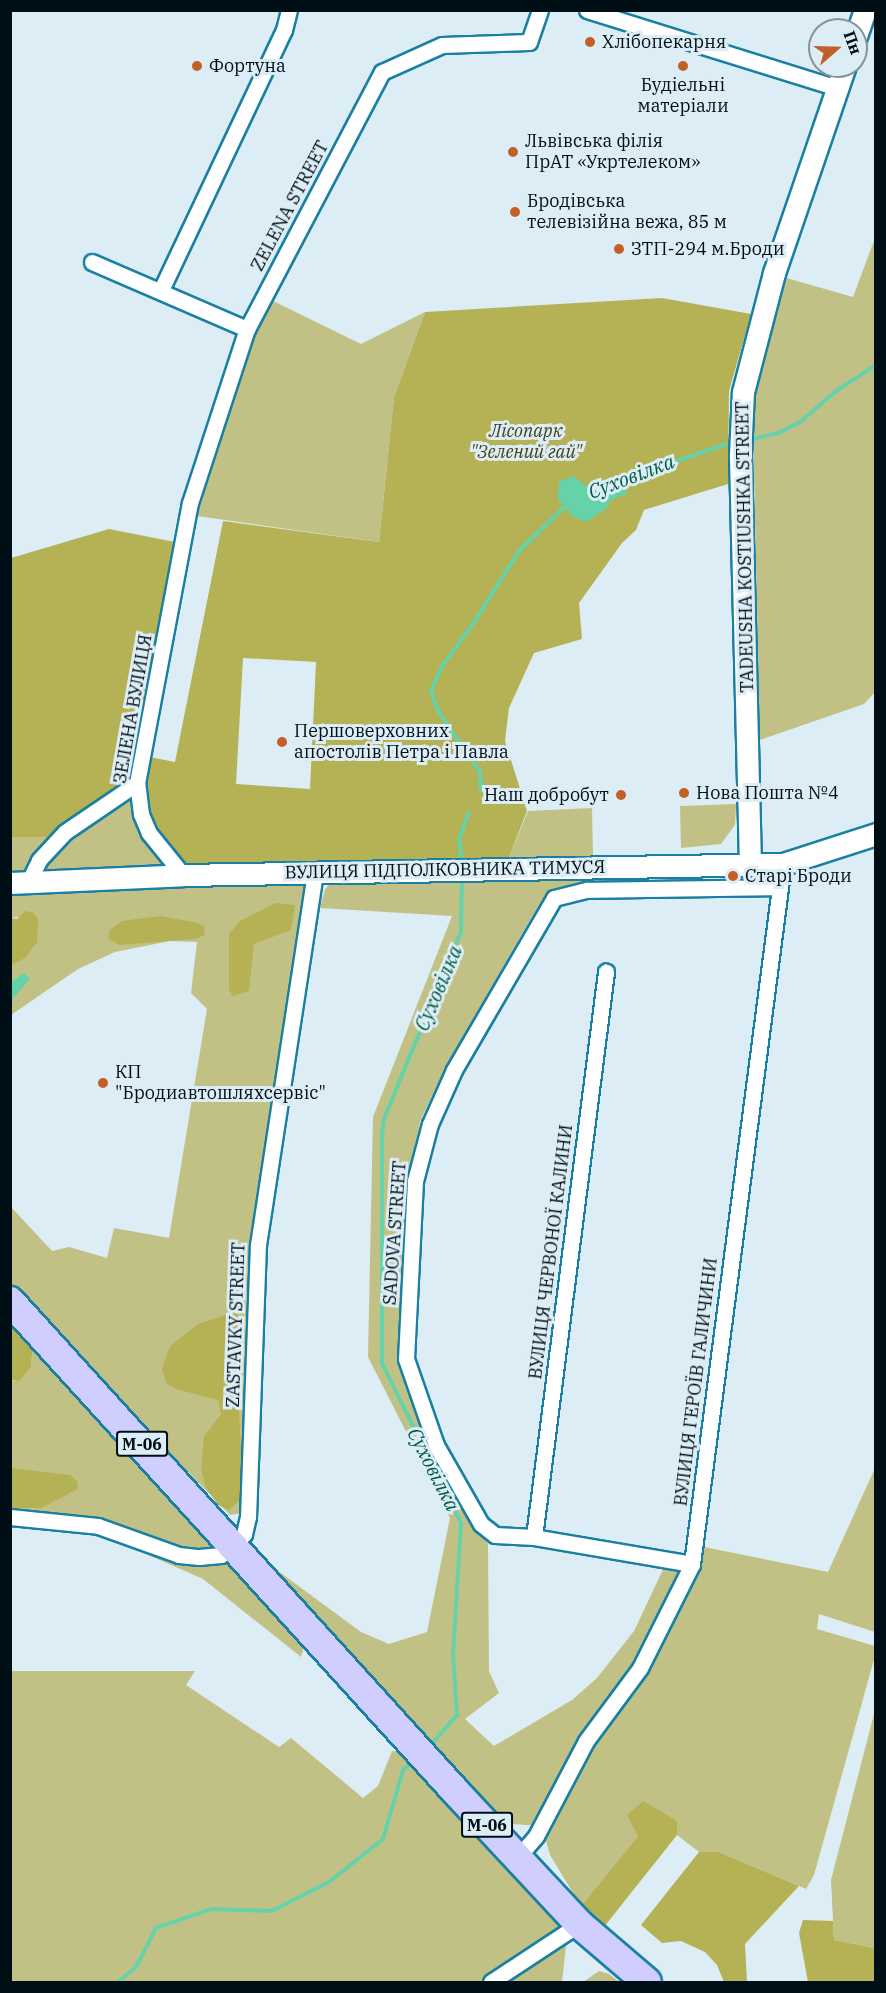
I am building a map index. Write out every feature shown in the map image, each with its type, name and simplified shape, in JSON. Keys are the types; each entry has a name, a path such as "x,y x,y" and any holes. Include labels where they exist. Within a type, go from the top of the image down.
{"highway":[{"name":"М-06","path":"10,1301 517,1858 579,1924 647,1983"}],"main road":[{"name":"TADEUSHA KOSTIUSHKA STREET","path":"750,865 740,455 743,392 774,273 841,78"},
{"name":"ВУЛИЦЯ ПІДПОЛКОВНИКА ТИМУСЯ","path":"20,883 183,875 783,864 876,834"}],"street":[{"path":"161,290 284,30 289,10"},
{"name":"ZELENA STREET","path":"137,783 190,503 247,329 382,72 441,45 529,42 540,10"},
{"path":"587,10 837,88"},
{"path":"92,262 247,329"},
{"path":"20,883 65,831 137,783"},
{"name":"ЗЕЛЕНА ВУЛИЦЯ","path":"137,783 145,824 158,847 183,875"},
{"name":"ВУЛИЦЯ ГЕРОЇВ ГАЛИЧИНИ","path":"517,1858 536,1836 586,1741 640,1668 692,1564 778,886 783,864"},
{"name":"ZASTAVKY STREET","path":"233,1545 244,1534 249,1517 258,1245 315,873"},
{"name":"SADOVA STREET","path":"692,1564 534,1537 495,1534 481,1524 439,1453 406,1359 416,1181 430,1124 454,1070 554,898 575,891 778,886"},
{"name":"ВУЛИЦЯ ЧЕРВОНОЇ КАЛИНИ","path":"534,1537 606,972"},
{"path":"10,1517 98,1526 189,1556 221,1555 233,1545"},
{"path":"491,1983 579,1924"}],"shaded area":[{"path":"875,238 875,692 864,704 760,740 753,431 756,392 771,319 783,277 853,297"},
{"path":"273,301 361,344 425,312 394,397 379,542 197,516 256,332"},
{"path":"573,476 591,489 625,485 627,494 611,500 607,508 586,522 572,516 558,499 559,482"},
{"path":"132,792 169,868 42,873 42,866 59,844"},
{"path":"736,804 735,825 721,844 681,848 680,806"},
{"path":"592,808 593,856 508,860 528,811"},
{"path":"11,837 52,837 26,875 11,875"},
{"path":"584,875 585,885 552,893 542,900 520,937 446,1066 421,1119 407,1180 398,1358 432,1447 488,1544 489,1671 499,1693 465,1719 494,1746 572,1700 597,1678 634,1631 667,1561 700,1570 704,1547 828,1572 875,1468 875,1632 819,1614 817,1629 875,1646 875,1656 814,1875 806,1889 719,1852 699,1852 677,1835 676,1821 639,1835 581,1906 550,1855 542,1826 498,1823 255,1554 361,1632 389,1644 427,1632 450,1518 368,1357 373,1117 452,916 320,908 325,889 331,883"},
{"path":"314,881 258,1245 243,1513 230,1515 11,1290 11,1207 52,1251 69,1247 107,1258 114,1228 169,1238 207,1009 191,993 197,942 170,941 115,952 78,969 11,1015 11,1001 29,979 19,976 11,981 11,965 34,948 19,917 10,918 11,890"},
{"path":"24,973 30,979 11,1001 11,981"},
{"path":"33,1343 306,1640 301,1657 203,1579 96,1532 11,1526 10,1380 15,1381 31,1367"},
{"path":"11,1671 195,1671 186,1685 279,1747 291,1738 363,1798 378,1786 392,1751 405,1752 568,1928 562,1982 11,1982"},
{"path":"875,1710 875,1948 834,1940 831,1880"},
{"path":"599,1971 609,1974 619,1982 583,1982"}],"green space":[{"name":"Лісопарк \"Зелений гай\"","path":"662,298 751,314 729,391 728,484 644,510 636,530 622,543 579,603 582,639 534,653 509,708 505,741 527,811 508,860 183,865 150,823 143,783 150,757 175,762 223,521 379,542 394,397 425,312","holes":["243,658 316,662 310,789 236,784"]},
{"path":"109,529 175,542 130,781 52,837 11,837 11,558"},
{"path":"276,903 295,905 291,930 254,944 249,991 233,996 229,990 229,934 240,921"},
{"path":"25,911 34,913 38,919 37,943 25,958 11,965 11,918 17,919"},
{"path":"160,916 198,923 204,926 205,935 195,939 119,945 108,938 110,930 122,921"},
{"path":"235,1312 242,1320 238,1392 241,1449 249,1492 229,1510 218,1505 205,1486 201,1467 204,1436 221,1414 218,1400 176,1389 166,1383 162,1368 170,1346 198,1324"},
{"path":"10,1321 33,1343 31,1367 19,1381 11,1380"},
{"path":"10,1468 70,1475 77,1481 78,1489 41,1508 11,1508"},
{"path":"643,1801 677,1821 677,1835 604,1927 581,1906 638,1836 627,1815"},
{"path":"699,1852 719,1852 799,1886 745,1944 747,1982 724,1982 717,1965 705,1952 681,1941 662,1943 641,1925"},
{"path":"803,1920 833,1921 834,1940 875,1948 875,1982 808,1982 799,1933"}],"waterway":[{"name":"Суховілка","path":"748,440 779,433 800,422 836,391 876,365"},
{"name":"Суховілка","path":"589,491 735,441"},
{"name":"Суховілка","path":"481,790 480,772 438,711 431,691 442,666 473,624 519,551 565,506"},
{"name":"Суховілка","path":"462,863 459,839 469,813"},
{"name":"Суховілка","path":"429,1747 457,1715 453,1654 461,1523 382,1363 382,1134 384,1119 461,932 462,877"},
{"name":"Суховілка","path":"118,1982 136,1967 156,1928 211,1909 272,1911 329,1882 383,1839 403,1770 414,1760"}],"place":[{"name":"Хлібопекарня","path":"590,42"},
{"name":"Фортуна","path":"197,66"},
{"name":"Будіельні матеріали","path":"683,66"},
{"name":"Львівська філія ПрАТ «Укртелеком»","path":"513,152"},
{"name":"Бродівська телевізійна вежа, 85 м","path":"515,212"},
{"name":"ЗТП-294 м.Броди","path":"619,249"},
{"name":"Першоверховних апостолів Петра і Павла","path":"282,742"},
{"name":"Нова Пошта №4","path":"684,793"},
{"name":"Наш добробут","path":"621,795"},
{"name":"Старі Броди","path":"733,876"},
{"name":"КП \"Бродиавтошляхсервіс\"","path":"103,1083"}]}
